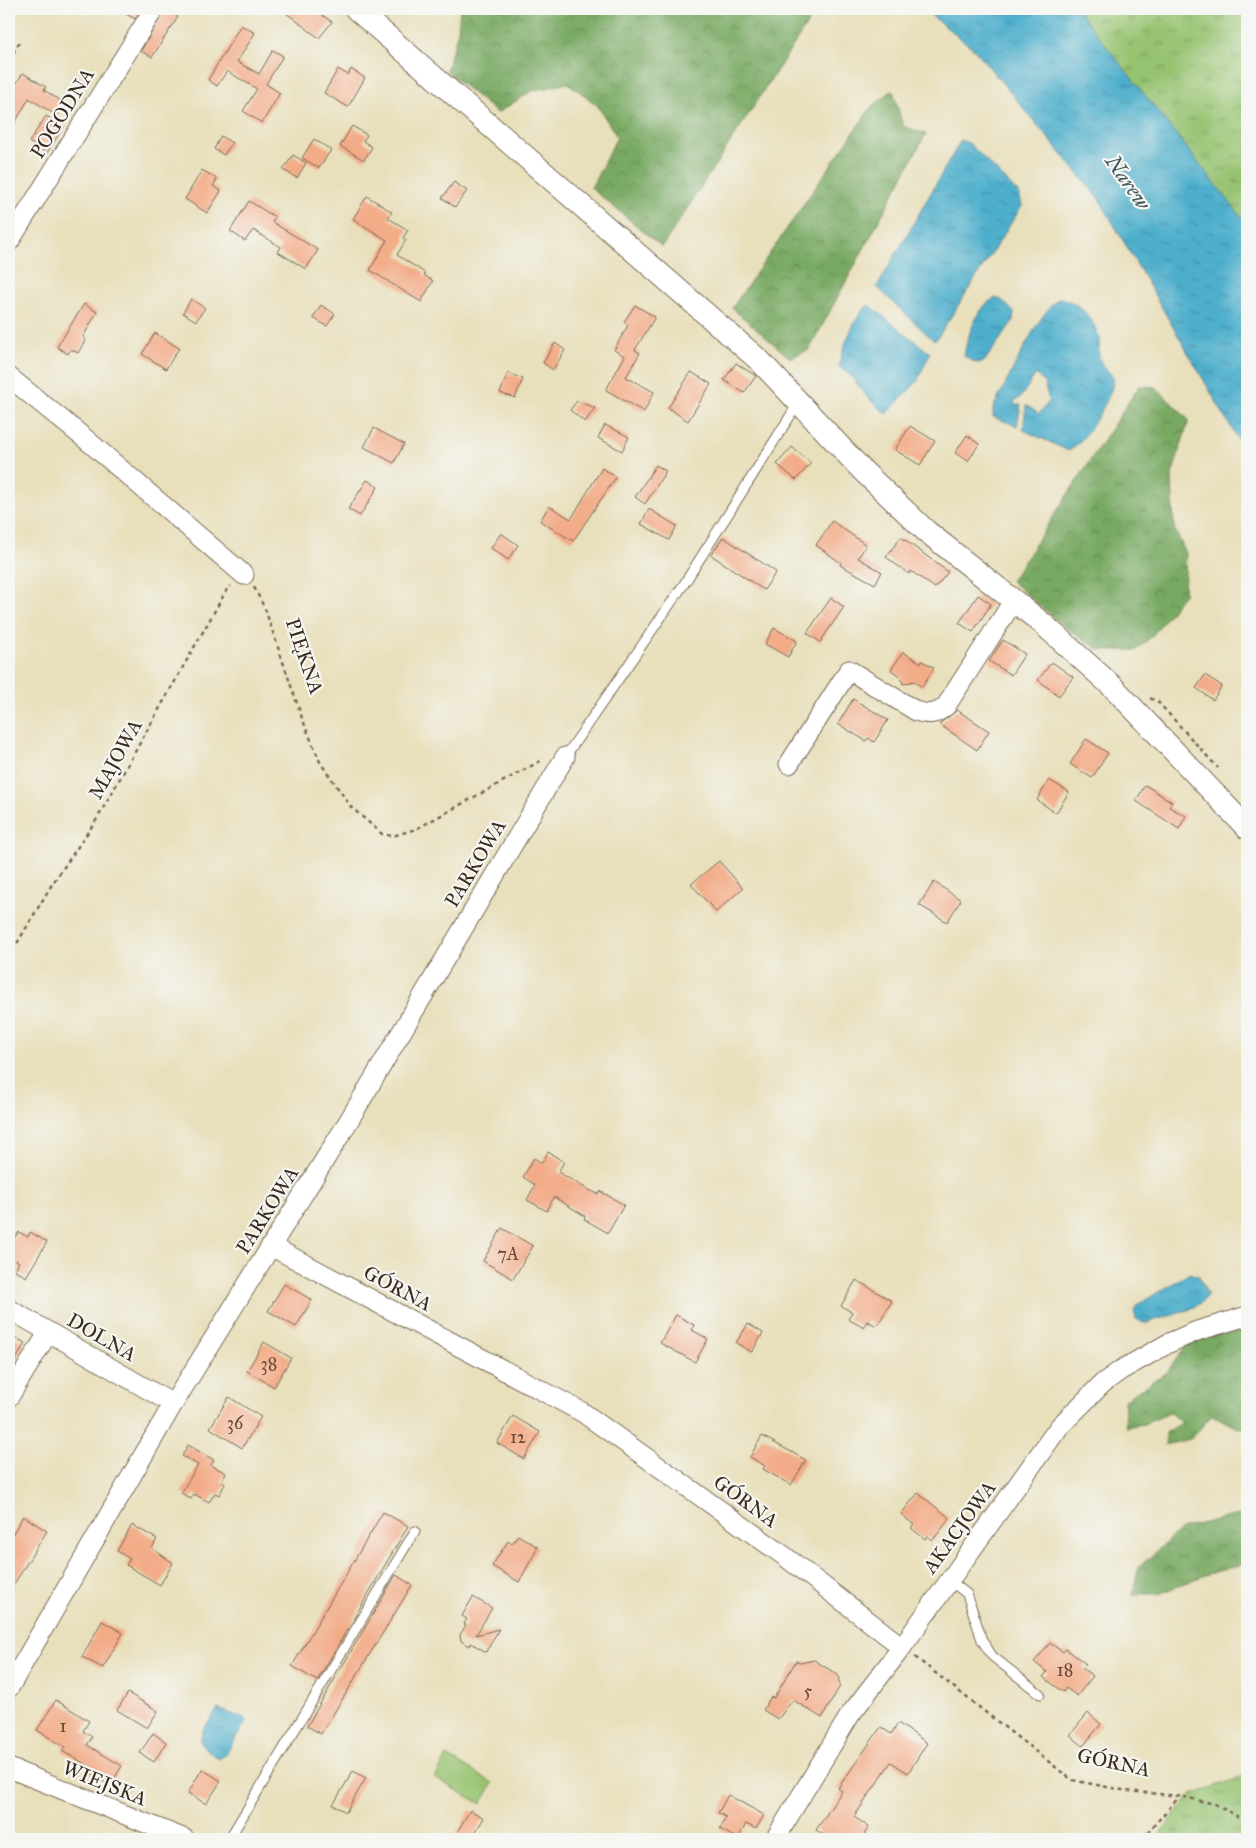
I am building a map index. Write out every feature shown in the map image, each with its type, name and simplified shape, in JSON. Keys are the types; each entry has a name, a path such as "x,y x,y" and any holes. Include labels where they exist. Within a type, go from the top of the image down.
{"street":[{"name":"POGODNA","path":"9,242 154,9"},
{"path":"356,9 760,361 862,470 926,531 1014,600 1113,687 1247,828"},
{"path":"9,377 88,441 244,575"},
{"path":"789,764 849,670 916,711 927,715 938,713 946,706 1014,600"},
{"name":"PARKOWA","path":"9,1688 173,1404 345,1127 566,757"},
{"name":"GÓRNA","path":"271,1246 582,1412 738,1523 902,1647"},
{"name":"DOLNA","path":"9,1309 173,1404"},
{"name":"AKACJOWA","path":"775,1839 850,1715 902,1647 1058,1427 1103,1383 1169,1343 1205,1328 1247,1316"},
{"path":"9,1397 48,1333"},
{"name":"WIEJSKA","path":"9,1768 185,1839"}],"lane":[{"path":"566,757 684,584 800,402"},
{"path":"229,1839 415,1531"},
{"path":"949,1580 967,1594 982,1640 992,1656 1040,1694"}],"path":[{"path":"9,60 20,41"},
{"name":"PIĘKNA","path":"244,575 258,594 265,608 302,718 320,762 351,807 382,834 393,836 404,834 543,760 556,756 566,757"},
{"name":"MAJOWA","path":"9,958 51,886 97,819 226,590 244,575"},
{"name":"GÓRNA","path":"902,1647 1072,1780 1127,1791 1180,1796 1215,1804 1247,1822"},
{"path":"1142,1839 1180,1796"}],"green space":[{"path":"460,9 817,9 662,247 591,188 617,137 597,105 568,83 532,91 497,113 446,71 458,31"},
{"path":"934,9 1247,9 1247,291"},
{"path":"893,90 903,126 926,134 809,350 790,358 732,308 871,107"},
{"path":"1139,386 1155,387 1189,420 1172,475 1174,528 1186,553 1184,594 1152,636 1137,650 1100,650 1066,628 1011,581"},
{"path":"1226,1328 1247,1328 1247,1427 1238,1428 1212,1415 1191,1439 1165,1445 1166,1432 1182,1423 1170,1413 1144,1424 1126,1427 1124,1400 1167,1372 1185,1347"},
{"path":"1238,1515 1247,1518 1247,1563 1205,1575 1159,1594 1133,1594 1138,1568 1182,1528"},
{"path":"447,1756 493,1783 481,1804 435,1778"},
{"path":"1247,1775 1247,1839 1155,1839 1192,1794"}],"water":[{"name":"Narew","path":"923,9 1077,9 1243,219 1247,227 1247,455 1099,199 974,49"},
{"path":"961,140 969,143 1020,195 1022,206 936,340 932,339 877,287"},
{"path":"996,298 1002,300 1014,312 1013,321 984,362 976,363 964,356 967,341 978,314 990,301"},
{"path":"1059,298 1066,299 1078,306 1092,321 1099,338 1100,360 1114,379 1108,398 1097,419 1076,446 1069,451 1023,430 1026,405 1039,414 1049,401 1044,383 1036,374 1020,398 1014,401 1015,405 1021,405 1017,426 993,417 993,408 1023,349 1050,306"},
{"path":"869,305 930,353 917,382 886,414 866,396 852,377 839,367 842,352 854,323"},
{"path":"1190,1273 1199,1276 1208,1296 1202,1302 1188,1310 1148,1323 1136,1319 1134,1311 1137,1305"},
{"path":"218,1709 242,1717 246,1722 226,1754 219,1759 204,1747 200,1741 203,1730"}],"building":[{"path":"117,9 141,9 135,19"},
{"path":"165,9 178,17 152,57 141,51"},
{"path":"281,9 314,9 332,22 319,38"},
{"path":"241,25 255,33 237,62 259,74 273,50 283,56 266,84 280,93 262,123 243,111 257,89 227,71 217,86 208,80"},
{"path":"338,69 348,75 351,69 365,78 348,107 324,93"},
{"path":"23,73 46,87 44,90 64,103 57,116 29,98 9,134 9,95"},
{"path":"46,116 64,126 47,153 29,142"},
{"path":"352,126 367,135 363,141 372,147 364,160 340,146"},
{"path":"221,136 232,143 224,155 214,149"},
{"path":"314,139 331,150 319,168 302,158"},
{"path":"293,155 306,163 297,178 283,170"},
{"path":"202,170 217,179 213,186 221,191 207,213 185,199"},
{"path":"454,182 467,191 455,207 442,198"},
{"path":"367,196 392,212 388,218 408,230 403,238 406,240 397,255 425,273 424,275 433,281 421,302 370,270 387,240 353,219"},
{"path":"249,201 275,217 272,222 318,250 306,269 278,252 281,247 253,230 245,241 230,231"},
{"path":"191,299 205,308 196,321 183,313"},
{"path":"84,304 97,312 83,337 86,339 78,353 71,349 68,354 57,347"},
{"path":"321,305 335,314 327,326 313,318"},
{"path":"635,305 655,317 635,350 640,353 626,377 654,392 644,412 606,390 625,356 614,350 628,325 624,322"},
{"path":"155,333 179,348 166,369 142,354"},
{"path":"555,343 565,350 553,370 543,363"},
{"path":"736,363 756,376 744,393 724,380"},
{"path":"691,372 711,384 688,421 668,408"},
{"path":"508,373 523,379 515,398 500,393"},
{"path":"577,401 595,408 585,422 570,410"},
{"path":"605,425 629,437 622,451 598,438"},
{"path":"910,426 935,441 920,465 895,450"},
{"path":"374,428 404,444 394,463 364,447"},
{"path":"967,435 979,444 968,461 955,453"},
{"path":"792,447 811,463 796,480 777,464"},
{"path":"656,465 666,471 645,504 635,497"},
{"path":"602,468 616,477 573,541 540,521 549,506 571,519"},
{"path":"367,480 378,487 360,516 348,509"},
{"path":"649,509 677,526 669,540 641,524"},
{"path":"832,521 866,545 858,558 882,572 875,584 840,565 841,563 816,545"},
{"path":"501,533 518,545 508,560 491,548"},
{"path":"723,537 776,572 764,590 711,555"},
{"path":"901,537 948,572 935,588 911,571 909,574 886,557"},
{"path":"978,595 991,604 973,632 959,623"},
{"path":"831,598 844,607 820,642 807,633"},
{"path":"774,628 797,641 788,657 765,644"},
{"path":"1003,640 1025,654 1011,675 989,661"},
{"path":"903,652 921,663 922,661 934,668 922,687 914,681 903,684 900,676 891,670"},
{"path":"1052,662 1073,677 1059,696 1038,680"},
{"path":"1205,675 1222,686 1213,700 1196,688"},
{"path":"853,699 888,720 874,742 868,738 866,741 838,724"},
{"path":"957,710 989,731 977,750 939,724"},
{"path":"1086,739 1108,753 1092,778 1070,764"},
{"path":"1049,780 1069,792 1056,813 1037,800"},
{"path":"1145,785 1172,802 1169,807 1186,816 1179,829 1136,801"},
{"path":"719,861 743,888 716,912 691,884"},
{"path":"934,882 961,900 947,922 919,905"},
{"path":"548,1152 564,1162 558,1172 587,1189 598,1194 600,1191 624,1205 608,1233 584,1219 585,1216 554,1197 547,1211 527,1200 535,1185 523,1177 534,1158 542,1163"},
{"path":"502,1228 533,1246 513,1279 483,1261"},
{"path":"19,1232 28,1237 30,1232 47,1242 26,1277 15,1270 19,1262 9,1256 9,1245"},
{"path":"856,1280 892,1301 877,1326 867,1321 864,1328 848,1319 852,1312 841,1306"},
{"path":"284,1284 312,1300 296,1327 268,1311"},
{"path":"676,1315 694,1325 692,1330 708,1339 695,1362 660,1343"},
{"path":"748,1324 763,1333 752,1352 736,1343"},
{"path":"9,1334 25,1343 9,1373"},
{"path":"264,1342 291,1358 274,1387 247,1371"},
{"path":"229,1397 261,1417 242,1448 210,1428"},
{"path":"513,1416 540,1432 524,1459 497,1443"},
{"path":"762,1436 806,1460 791,1485 763,1469 765,1466 750,1457"},
{"path":"188,1445 214,1460 211,1465 226,1473 221,1481 225,1484 219,1495 215,1493 209,1502 194,1494 191,1499 181,1493 198,1465 182,1456"},
{"path":"918,1493 950,1518 933,1540 927,1536 925,1539 911,1528 914,1525 901,1514"},
{"path":"383,1512 408,1526 317,1681 292,1666"},
{"path":"23,1516 47,1531 9,1592 9,1540"},
{"path":"132,1525 157,1539 152,1548 173,1563 160,1585 126,1565 130,1559 117,1551"},
{"path":"518,1535 538,1547 519,1582 492,1566 508,1541 512,1544"},
{"path":"396,1575 412,1585 321,1734 307,1726"},
{"path":"473,1597 492,1608 476,1635 499,1629 486,1652 471,1643 470,1646 461,1641 460,1635 467,1619 462,1616"},
{"path":"102,1621 123,1633 103,1668 82,1657"},
{"path":"1050,1643 1063,1652 1066,1649 1086,1664 1082,1668 1093,1676 1077,1696 1066,1688 1063,1692 1043,1677 1047,1672 1034,1662"},
{"path":"814,1660 838,1675 840,1686 822,1718 793,1700 778,1719 763,1710 771,1697 774,1698 796,1661 800,1663"},
{"path":"128,1693 158,1711 147,1728 117,1710"},
{"path":"56,1700 89,1721 83,1731 92,1737 87,1745 122,1766 110,1785 89,1772 92,1768 62,1751 65,1747 37,1730"},
{"path":"1088,1713 1101,1724 1083,1746 1070,1735"},
{"path":"898,1723 927,1743 908,1773 891,1762 854,1817 869,1827 861,1839 831,1839 816,1830 842,1791 838,1788 881,1727 891,1734"},
{"path":"153,1733 166,1742 154,1762 140,1753"},
{"path":"202,1769 221,1781 206,1804 188,1793"},
{"path":"353,1771 366,1778 346,1812 333,1805"},
{"path":"728,1795 764,1815 756,1829 746,1824 738,1839 720,1829 726,1817 718,1813"},
{"path":"470,1810 484,1818 471,1839 464,1839 456,1834"}]}
